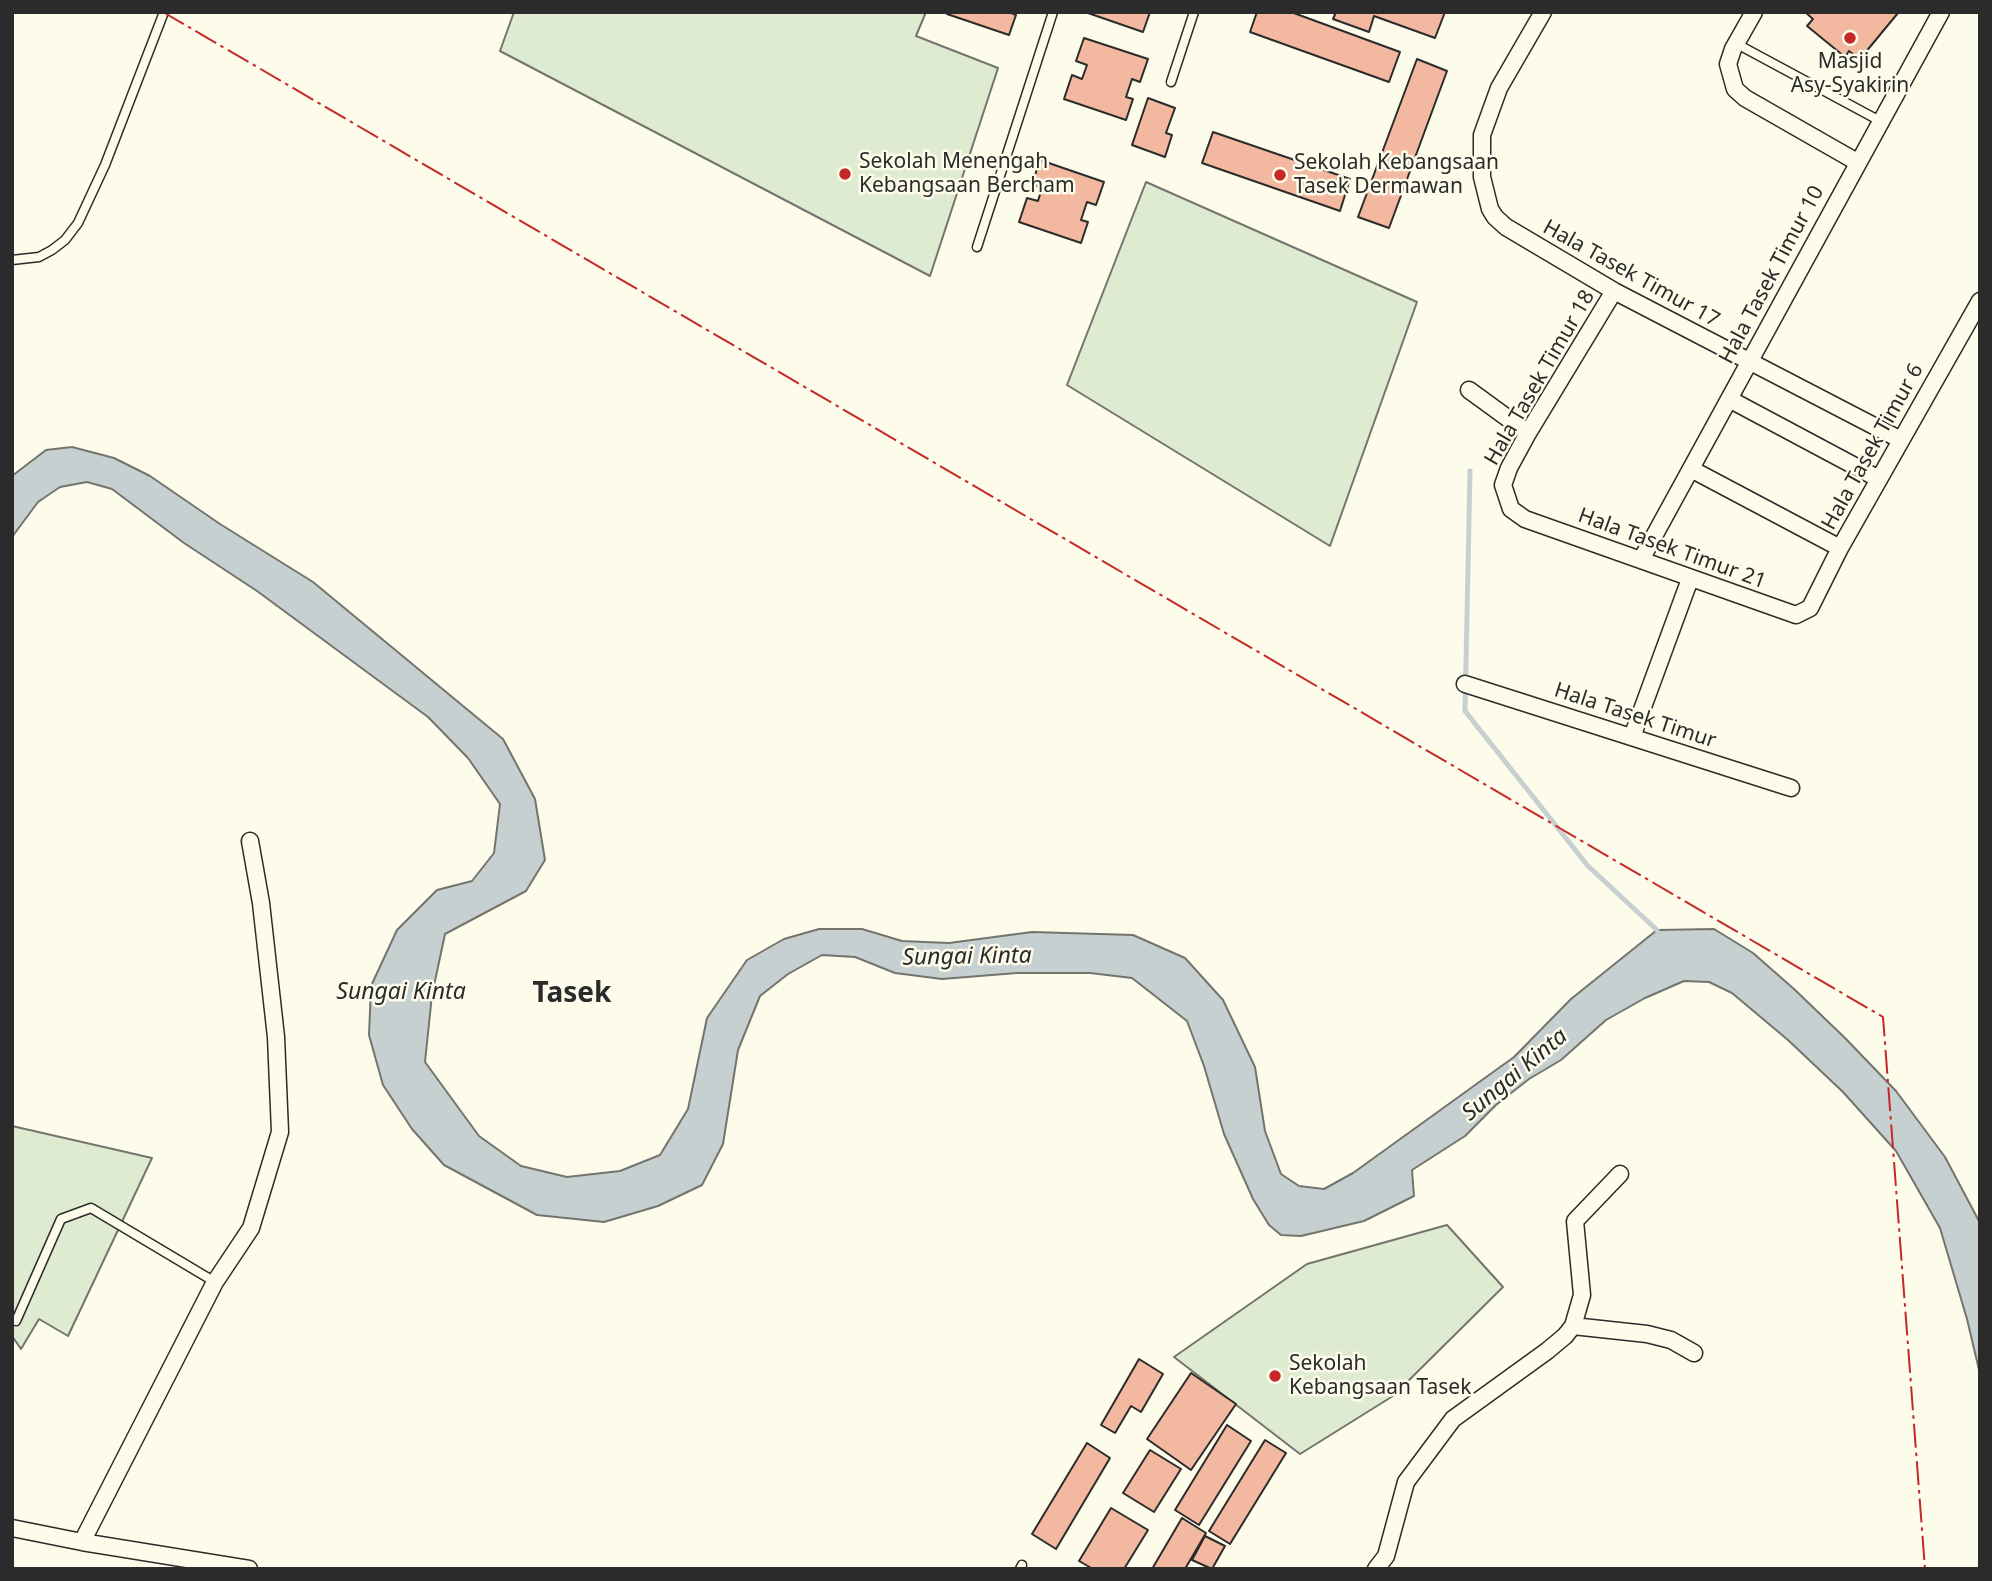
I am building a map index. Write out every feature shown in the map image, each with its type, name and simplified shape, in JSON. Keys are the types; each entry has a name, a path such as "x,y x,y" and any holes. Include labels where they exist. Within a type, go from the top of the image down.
{"street":[{"name":"Hala Tasek Timur 17","path":"1543,12 1499,88 1482,135 1482,177 1490,209 1495,217 1506,227 1614,291 1900,440"},
{"path":"1754,12 1728,64 1735,89 1745,98 1857,162"},
{"name":"Hala Tasek Timur 10","path":"1642,558 1941,12"},
{"name":"Hala Tasek Timur 18","path":"1525,519 1511,509 1503,485 1528,433 1614,291"},
{"name":"Hala Tasek Timur 6","path":"1804,613 1810,608 1840,548 1980,301"},
{"path":"1469,390 1528,433"},
{"path":"1729,399 1879,479"},
{"path":"1691,469 1840,548"},
{"name":"Hala Tasek Timur 21","path":"1525,519 1642,558 1690,579 1796,615 1804,613"},
{"path":"1632,737 1690,579"},
{"name":"Hala Tasek Timur","path":"1465,684 1791,788"},
{"path":"82,1542 215,1282 251,1228 280,1132 276,1037 261,904 250,841"},
{"path":"1376,1569 1386,1556 1406,1482 1453,1419 1547,1351 1573,1326 1582,1295 1575,1221 1619,1174"},
{"path":"1573,1326 1647,1334 1671,1340 1694,1353"},
{"path":"12,1528 249,1569"}],"lane":[{"path":"12,260 39,257 52,250 65,240 78,223 105,164 164,12"},
{"path":"977,247 1053,12"},
{"path":"1171,82 1194,12"},
{"path":"1737,44 1880,121"},
{"path":"16,1321 61,1219 91,1208 215,1282"}],"green space":[{"name":"Sekolah Menengah Kebangsaan Bercham","path":"514,12 926,12 916,36 998,68 930,276 500,51"},
{"path":"1146,182 1417,302 1330,546 1067,385"},
{"path":"12,1126 152,1158 68,1336 39,1319 21,1349 12,1336"},
{"path":"1447,1225 1503,1287 1393,1396 1300,1454 1174,1357 1307,1264"}],"water":[{"name":"Sungai Kinta","path":"72,447 114,458 150,476 313,582 503,739 535,799 545,860 526,891 445,934 432,995 425,1062 479,1136 521,1166 567,1177 620,1171 660,1155 688,1109 707,1018 747,960 784,939 819,929 862,929 902,941 949,943 1032,932 1133,935 1185,958 1223,1000 1255,1067 1265,1131 1281,1174 1299,1186 1324,1189 1353,1173 1514,1057 1571,999 1657,930 1714,929 1753,953 1845,1038 1896,1091 1945,1157 1980,1223 1980,1374 1940,1228 1896,1151 1843,1092 1788,1040 1732,993 1709,982 1684,981 1645,998 1606,1020 1561,1060 1529,1079 1496,1105 1465,1136 1412,1170 1414,1196 1364,1221 1301,1236 1281,1235 1269,1225 1253,1199 1224,1134 1204,1066 1187,1021 1132,978 1090,973 1017,973 942,979 895,973 855,957 822,955 788,974 760,996 738,1050 723,1144 702,1185 658,1206 604,1222 537,1215 444,1165 412,1129 383,1085 369,1035 371,986 397,930 437,890 472,881 494,853 500,804 468,758 428,717 257,591 184,543 112,489 87,482 60,487 38,502 12,537 12,476 46,450"}],"building":[{"path":"1009,12 1016,15 1009,35 947,14"},
{"path":"1085,12 1150,12 1143,32"},
{"path":"1257,12 1291,12 1400,52 1389,82 1250,32"},
{"path":"1336,12 1445,12 1435,38 1374,16 1369,32 1333,19"},
{"name":"Masjid Asy-Syakirin","path":"1805,12 1898,13 1860,59 1849,51 1845,57 1807,26 1813,19"},
{"path":"1084,38 1148,59 1140,82 1132,79 1126,97 1133,99 1126,120 1064,99 1072,75 1082,79 1087,65 1076,61"},
{"path":"1417,59 1447,71 1389,228 1358,217"},
{"path":"1148,98 1175,108 1166,133 1172,135 1165,157 1132,145"},
{"path":"1213,132 1350,179 1340,211 1202,163"},
{"path":"1040,160 1104,182 1096,205 1087,202 1081,220 1088,222 1081,243 1019,222 1027,198 1038,201 1042,188 1032,184"},
{"path":"1139,1359 1163,1374 1141,1412 1131,1406 1115,1433 1101,1425"},
{"path":"1191,1373 1236,1404 1191,1470 1147,1439"},
{"path":"1227,1425 1251,1441 1199,1525 1175,1510"},
{"path":"1265,1440 1286,1453 1230,1544 1209,1531"},
{"path":"1087,1443 1110,1458 1056,1549 1032,1534"},
{"path":"1150,1450 1181,1469 1154,1512 1123,1493"},
{"path":"1111,1508 1148,1530 1124,1569 1093,1569 1079,1561"},
{"path":"1182,1518 1206,1533 1185,1569 1152,1569"},
{"path":"1205,1536 1225,1546 1212,1569 1192,1560"}],"waterway":[{"path":"1470,471 1465,711 1588,866 1657,930"}],"power":[{"path":"163,12 1883,1017 1925,1569"}],"place":[{"name":"Masjid Asy-Syakirin","path":"1850,38"},
{"name":"Sekolah Menengah Kebangsaan Bercham","path":"845,174"},
{"name":"Sekolah Kebangsaan Tasek Dermawan","path":"1280,175"},
{"name":"Sekolah Kebangsaan Tasek","path":"1275,1376"}],"district":[{"name":"Tasek","path":"572,994"}]}
